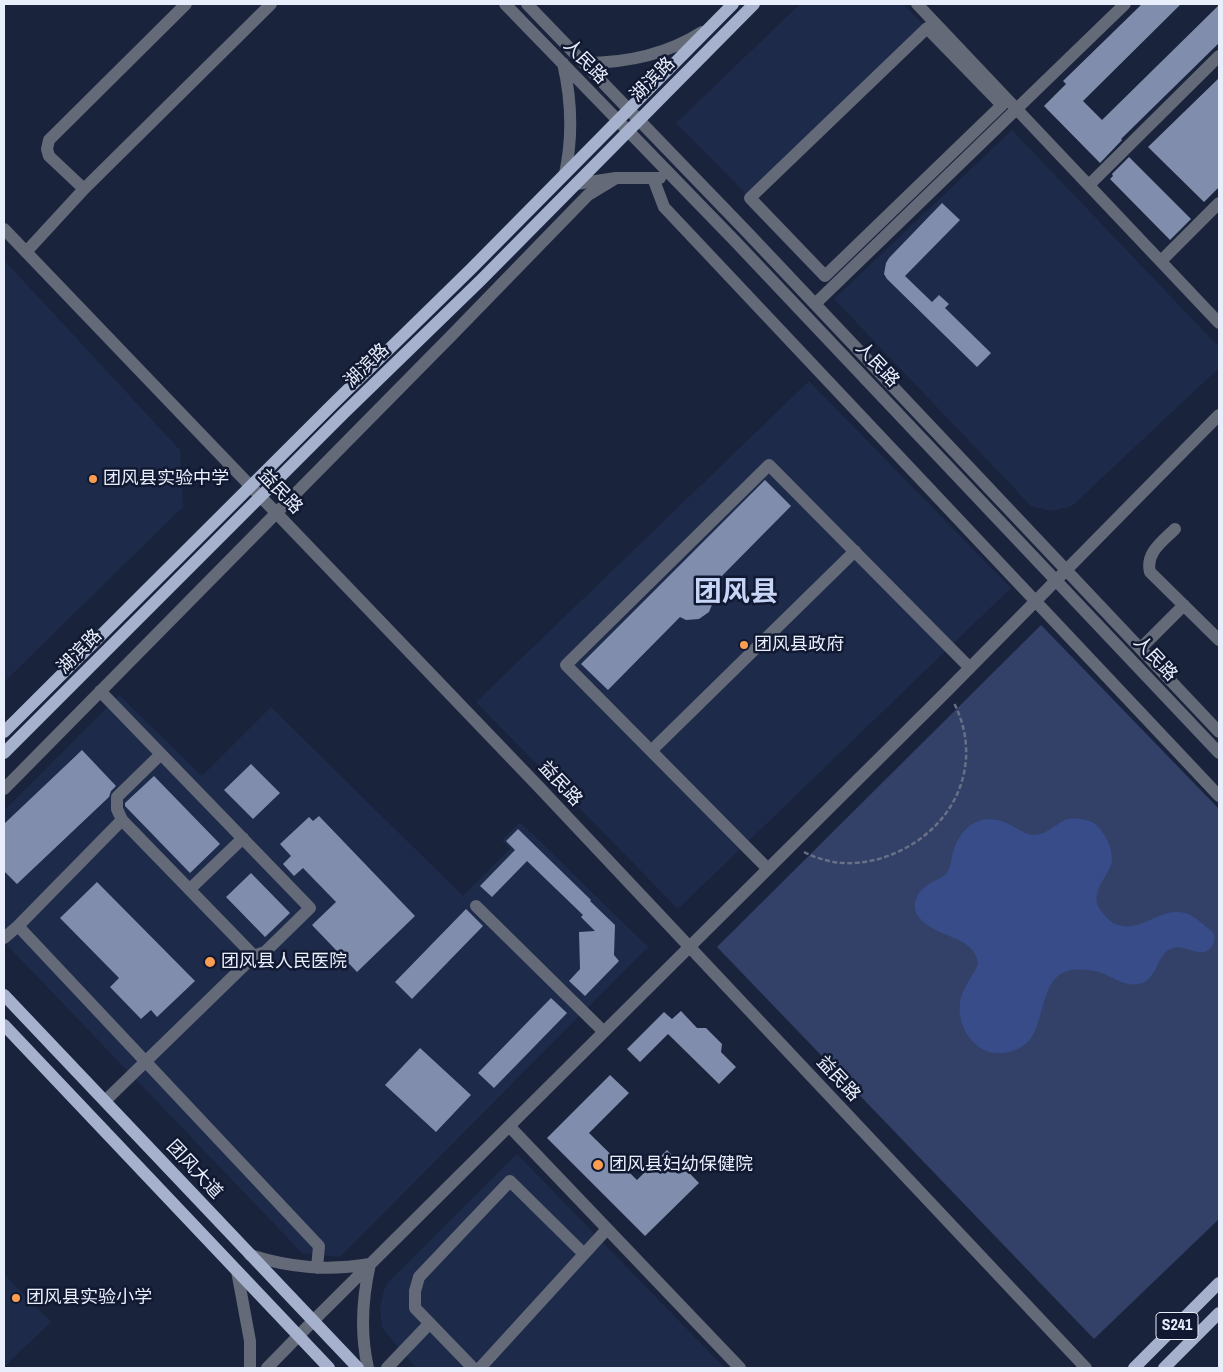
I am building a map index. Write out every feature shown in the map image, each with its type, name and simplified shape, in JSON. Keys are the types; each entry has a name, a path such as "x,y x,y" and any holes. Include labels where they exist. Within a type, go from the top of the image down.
{"main road":[{"name":"湖滨路","path":"4,732 471,269 733,4"},
{"name":"湖滨路","path":"4,753 576,184 754,4"},
{"name":"团风大道","path":"4,995 358,1368"},
{"path":"4,1025 329,1368"},
{"name":"S241","path":"1134,1368 1219,1283"},
{"name":"S241","path":"1164,1368 1219,1313"}],"street":[{"path":"84,190 49,156 47,149 50,140 186,4"},
{"path":"26,252 84,190 271,4"},
{"name":"人民路","path":"505,4 676,180 1219,753"},
{"name":"人民路","path":"527,4 815,304 1219,732"},
{"path":"918,4 1219,323"},
{"path":"815,304 1018,110 1125,4"},
{"path":"584,63 616,62 648,56 681,44 711,26"},
{"path":"927,28 1002,105 825,276 750,198 927,28"},
{"path":"1089,185 1219,56"},
{"path":"563,64 570,98 571,116 569,154 565,174"},
{"path":"576,184 616,178 676,180"},
{"path":"4,789 588,195 616,178"},
{"path":"653,178 664,207 1219,796"},
{"path":"1160,261 1219,203"},
{"name":"益民路","path":"4,228 689,947 1086,1368"},
{"path":"267,1368 970,668 1219,414"},
{"path":"768,869 566,665 769,465 970,668"},
{"path":"1175,529 1151,553 1150,572 1219,640"},
{"path":"651,752 855,551"},
{"path":"1141,648 1184,605"},
{"path":"100,692 310,908 265,952 254,956 105,1102"},
{"path":"161,754 117,796 117,809 122,820 254,956"},
{"path":"4,938 122,820"},
{"path":"190,889 243,838"},
{"path":"476,906 604,1032"},
{"path":"18,926 319,1246 316,1268"},
{"path":"509,1126 740,1368"},
{"path":"473,1368 415,1308 415,1291 419,1277 510,1181 584,1254"},
{"path":"480,1368 607,1229"},
{"path":"250,1255 283,1264 316,1268 370,1264"},
{"path":"368,1368 364,1348 362,1313 370,1264"},
{"path":"237,1271 250,1341 250,1368"},
{"path":"387,1368 430,1323"}],"path":[{"path":"793,844 812,856 833,862 857,864 881,859 906,849 931,831 942,820 956,798 966,760 961,719 947,691"}],"shaded area":[{"path":"800,4 903,4 927,28 750,198 676,123"},
{"path":"1012,130 1219,347 1219,368 1072,506 1052,511 1031,506 834,299"},
{"name":"团风县实验中学","path":"4,260 180,450 183,507 4,682"},
{"name":"团风县政府","path":"809,381 1011,588 678,909 476,702"},
{"path":"1041,625 1219,809 1219,1219 1094,1339 717,947"},
{"name":"团风县人民医院","path":"119,695 202,776 271,707 463,896 510,849 502,840 520,822 648,947 340,1257 302,1253 4,942 4,811"},
{"path":"986,819 999,820 1032,835 1043,833 1065,820 1079,819 1094,823 1105,837 1111,852 1111,865 1097,893 1098,905 1107,918 1115,924 1134,926 1169,913 1188,914 1213,932 1213,944 1204,952 1178,947 1167,951 1150,978 1145,982 1133,985 1123,983 1099,972 1072,970 1062,973 1049,988 1036,1030 1027,1042 1013,1051 1001,1053 981,1048 967,1034 962,1024 960,1013 960,1002 963,992 978,964 975,954 970,947 962,942 925,923 918,916 915,902 925,887 944,876 947,872 954,849 963,832 973,824"},
{"path":"517,1154 725,1368 416,1368 382,1328 380,1308 384,1290 388,1282"},
{"name":"团风县实验小学","path":"4,1274 51,1322 4,1367"}],"building":[{"path":"1142,4 1181,4 1083,101 1102,120 1219,5 1219,43 1121,139 1100,163 1044,106 1066,84 1063,81"},
{"path":"1219,78 1219,187 1204,202 1148,147"},
{"path":"1129,157 1191,219 1170,240 1110,179 1113,176 1112,174"},
{"path":"942,203 960,220 905,276 932,302 939,295 949,304 945,308 991,353 977,367 884,274 889,258"},
{"path":"765,480 791,506 711,587 714,600 709,612 699,619 686,620 680,617 608,690 581,664"},
{"path":"82,750 116,786 111,791 109,797 17,884 4,871 4,824"},
{"path":"251,764 280,793 253,819 224,790"},
{"path":"154,776 220,844 190,873 125,806 125,803"},
{"path":"319,816 415,916 357,972 312,925 336,902 303,868 294,876 283,864 291,856 280,844 309,817 313,821"},
{"path":"518,829 615,925 614,955 619,961 585,996 569,981 580,969 579,932 595,931 581,917 583,915 527,861 492,897 480,886 515,850 506,841"},
{"path":"251,873 290,913 265,937 226,897"},
{"path":"97,882 195,981 157,1017 151,1010 141,1019 110,987 119,978 60,918"},
{"path":"466,909 483,926 412,999 395,982"},
{"path":"551,998 567,1013 494,1088 478,1073"},
{"path":"681,1011 697,1028 706,1028 722,1044 721,1052 736,1067 719,1084 668,1034 640,1062 627,1049 664,1012 672,1019"},
{"path":"420,1048 471,1095 436,1132 385,1085"},
{"name":"团风县妇幼保健院","path":"610,1075 629,1093 589,1133 637,1180 667,1150 699,1183 645,1236 547,1138"}],"place":[{"name":"团风县实验中学","path":"93,479"},
{"name":"团风县政府","path":"744,645"},
{"name":"团风县人民医院","path":"210,962"},
{"name":"团风县妇幼保健院","path":"598,1165"},
{"name":"团风县实验小学","path":"16,1298"}],"district":[{"name":"团风县","path":"736,593"}]}
